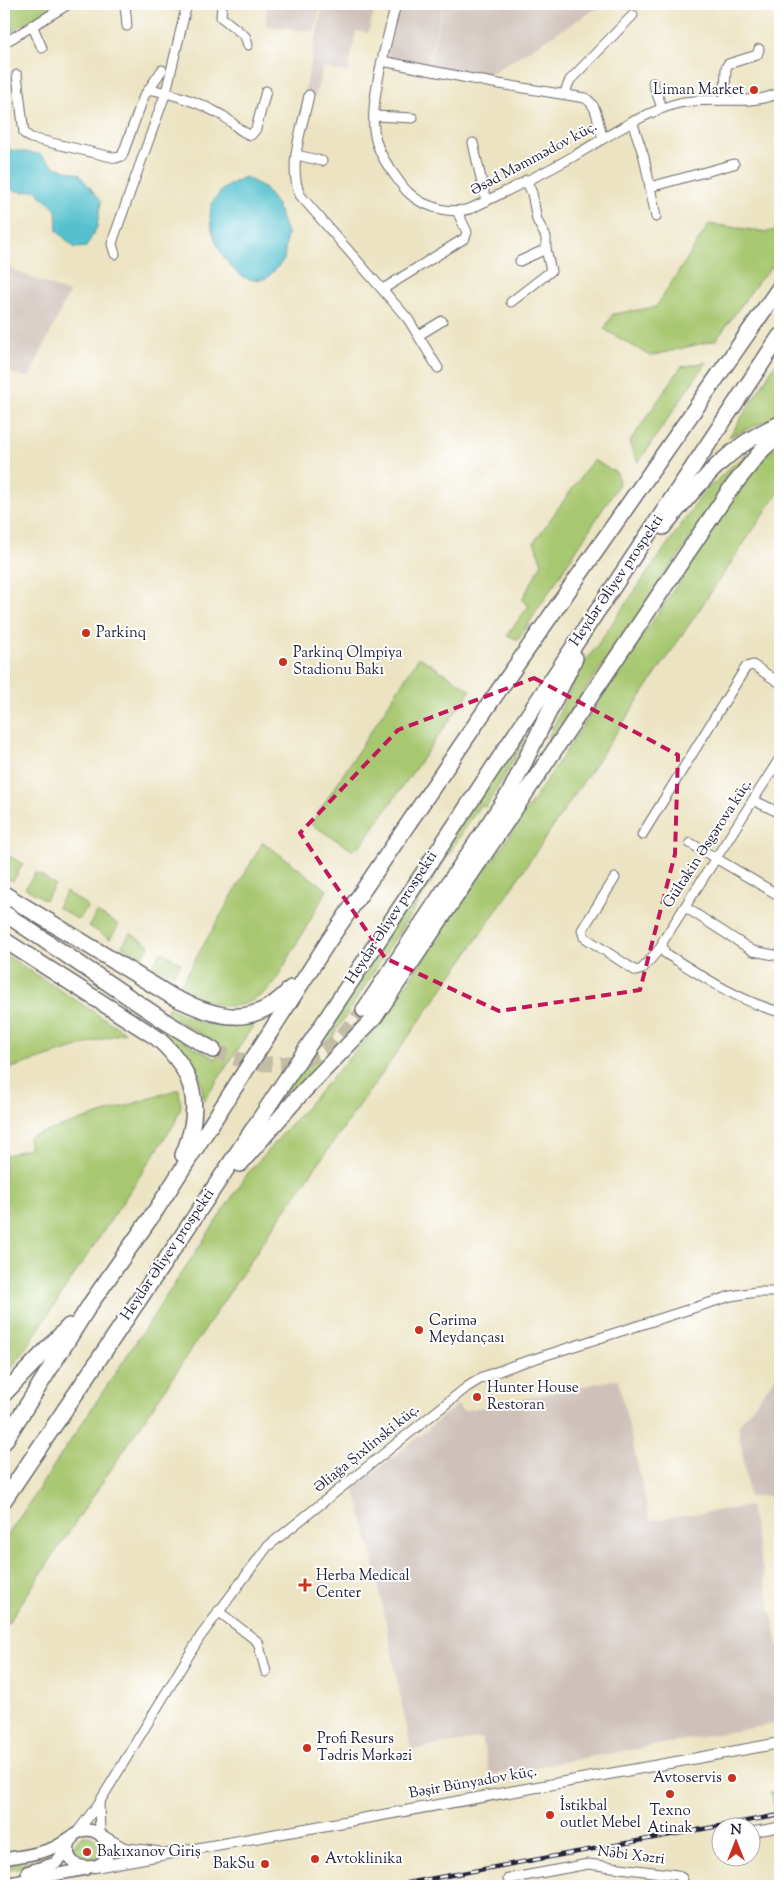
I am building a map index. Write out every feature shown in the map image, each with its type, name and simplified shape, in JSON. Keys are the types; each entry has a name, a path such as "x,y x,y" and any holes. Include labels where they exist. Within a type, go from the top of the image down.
{"highway":[{"path":"4,1424 156,1210 328,942 498,692 780,287"},
{"name":"Heydər Əliyev prospekti","path":"4,1500 182,1236 780,336"},
{"path":"364,1010 510,792 579,650 617,581 726,456 750,438 780,424"},
{"path":"182,1236 266,1132 374,1018 729,491 762,450 780,434"},
{"path":"4,894 173,996 202,1011 227,1017 260,1012 272,1007 291,989 328,942"},
{"path":"4,913 129,997 213,1050"},
{"path":"4,940 157,1038 173,1052 185,1069 194,1095 192,1130 182,1158 156,1210"},
{"path":"4,1394 91,1303"},
{"path":"4,1442 91,1303"}],"main road":[{"path":"4,1859 54,1848 78,1833 89,1830 100,1834 106,1844 105,1856 98,1865 92,1868 4,1884"},
{"path":"71,1839 69,1854 75,1864 92,1868"},
{"path":"4,1876 42,1869 56,1863 71,1839"}],"street":[{"path":"4,43 69,4"},
{"path":"125,4 127,26"},
{"path":"115,254 112,244 116,230 166,92 187,4"},
{"path":"222,4 221,17 245,36 248,46"},
{"name":"Əsəd Məmmədov küç.","path":"396,4 382,61 375,116 377,143 385,161 405,191 429,206 463,211 526,180 632,121 662,108 686,101 761,99 780,92"},
{"path":"564,94 570,80 632,15"},
{"path":"32,25 42,48"},
{"path":"725,99 728,64 757,55 759,49"},
{"path":"382,61 493,83 585,98 592,102 603,138"},
{"path":"17,75 24,134 31,138 116,158 122,156 144,96 162,70"},
{"path":"653,83 662,108"},
{"path":"150,89 166,92 210,109 225,117 246,134 252,135 256,129 266,90"},
{"path":"309,95 297,155 294,177 296,186 305,202 383,289 419,335 438,368"},
{"path":"375,116 413,118"},
{"path":"632,121 644,157 656,217"},
{"path":"473,143 486,201"},
{"path":"297,155 322,161"},
{"path":"650,187 734,164"},
{"path":"512,302 551,271 546,249 546,236 538,220 532,193 526,180"},
{"path":"383,289 465,238 467,232 457,211"},
{"path":"520,260 546,249"},
{"path":"419,335 442,321"},
{"path":"642,836 742,671 754,664 780,683"},
{"name":"Gültəkin Əsgərova küç.","path":"615,878 582,930 584,937 636,971 642,969 662,946 663,941 715,858 780,758"},
{"path":"753,800 780,813"},
{"path":"690,843 780,896"},
{"path":"685,907 753,951 780,956"},
{"path":"662,946 665,954 730,993 746,1001 780,1012"},
{"name":"Əliağa Şıxlinski küç.","path":"71,1839 98,1803 200,1637 273,1540 476,1380 515,1365 731,1296 756,1292 780,1292"},
{"path":"218,1611 258,1642 266,1672"},
{"name":"Bəşir Bünyadov küç.","path":"92,1868 780,1742"},
{"path":"98,1803 100,1834 124,1848 172,1854"},
{"path":"762,1830 780,1827"},
{"name":"Nəbi Xəzri","path":"508,1878 598,1864 678,1876 682,1878 685,1886"}],"highlighted area":[{"path":"534,678 678,755 675,854 640,990 499,1011 385,958 300,833 398,730"}],"shaded area":[{"path":"266,4 321,4 314,32 266,26"},
{"path":"323,4 376,4 368,33 356,31 348,73 323,67 315,97 304,94"},
{"path":"399,4 443,4 427,66 387,57"},
{"path":"444,4 604,4 485,77 428,66"},
{"path":"4,266 69,293 29,378 8,372 4,382"},
{"path":"780,1371 780,1509 776,1509 774,1495 749,1497 738,1426"},
{"path":"618,1379 650,1520 750,1506 780,1655 780,1723 490,1775 482,1738 411,1750 373,1558 353,1489 457,1405 463,1411"}],"green space":[{"path":"4,4 57,4 4,36"},
{"path":"709,224 767,232 780,229 780,258 758,282 716,340 650,356 604,329 613,314 656,307"},
{"path":"780,357 780,415 729,437"},
{"path":"706,362 638,463 629,443 681,367"},
{"path":"780,444 780,490 465,957 278,1220 4,1629 4,1541 248,1173 381,1022 454,913 502,847 752,472 763,458"},
{"path":"751,452 542,752 577,674 704,492 732,466"},
{"path":"593,460 617,473 619,484 518,640 507,635 529,606 522,600 542,563 534,542"},
{"path":"419,657 471,690 361,845 352,850 311,824"},
{"path":"539,702 519,751 486,807 480,805 330,1041 312,1051"},
{"path":"263,842 327,890 274,984 251,1001 240,1005 228,1006 217,1004 205,1000 180,986"},
{"path":"4,853 23,864 13,881 4,877"},
{"path":"36,872 55,885 45,900 25,888"},
{"path":"66,892 88,906 79,920 57,907"},
{"path":"97,912 119,925 110,939 89,926"},
{"path":"130,933 150,945 141,959 122,946"},
{"path":"161,951 181,963 170,979 152,966"},
{"path":"4,954 125,1032 5,1070"},
{"path":"169,1007 201,1023 211,1025 220,1026 256,1021 204,1101 202,1087 195,1066 190,1058 176,1044 155,1029 159,1024 185,1042 216,1059 219,1044 165,1014"},
{"path":"329,1055 269,1116 302,1066"},
{"path":"179,1089 181,1106 175,1123 20,1357 4,1376 4,1156 29,1148 29,1137"},
{"path":"780,1791 780,1805 774,1806 770,1793"},
{"name":"Bakıxanov Giriş","path":"87,1836 96,1840 100,1849 96,1858 87,1862 78,1858 74,1849 78,1840"},
{"path":"112,1845 120,1851 137,1855 110,1860"},
{"path":"15,1863 47,1863 4,1870 4,1866"}],"water":[{"path":"4,149 39,154 56,167 79,174 101,201 97,227 86,247 75,248 57,231 56,210 35,190 22,192 4,188"},
{"path":"246,177 264,188 277,205 287,233 284,260 267,278 258,280 248,279 231,267 218,246 211,222 210,211 219,193 227,186"}],"tunnel":[{"path":"213,1050 227,1056 257,1063 272,1064 302,1060 330,1046 364,1010"}],"railway":[{"path":"391,1886 780,1815"}],"place":[{"name":"Liman Market","path":"754,90"},
{"name":"Parkinq","path":"86,633"},
{"name":"Parkinq Olmpiya Stadionu Bakı","path":"283,662"},
{"name":"Cərimə Meydançası","path":"419,1330"},
{"name":"Hunter House Restoran","path":"477,1397"},
{"name":"Herba Medical Center","path":"305,1585"},
{"name":"Profi Resurs Tədris Mərkəzi","path":"307,1748"},
{"name":"Avtoservis","path":"732,1778"},
{"name":"Texno Atinak","path":"670,1794"},
{"name":"İstikbal outlet Mebel","path":"550,1815"},
{"name":"Bakıxanov Giriş","path":"87,1852"},
{"name":"Avtoklinika","path":"315,1859"},
{"name":"BakSu","path":"265,1864"}]}
